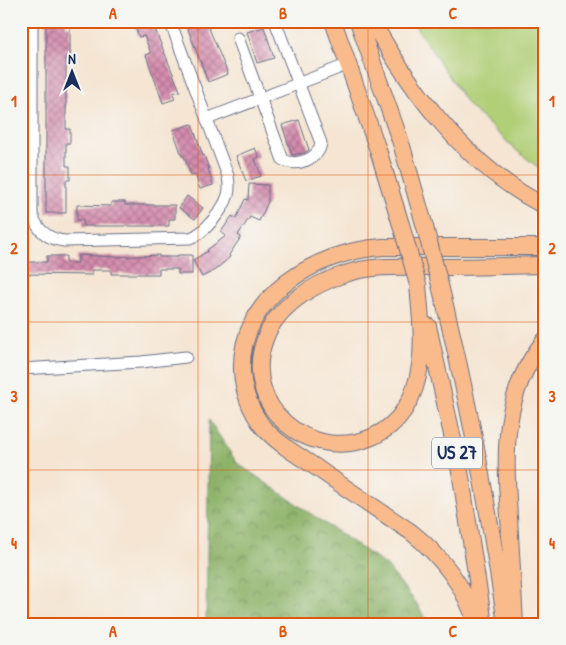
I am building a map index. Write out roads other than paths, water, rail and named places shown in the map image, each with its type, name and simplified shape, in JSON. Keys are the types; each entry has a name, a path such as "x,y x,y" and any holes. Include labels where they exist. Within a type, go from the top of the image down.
{"highway":[{"name":"US 27","path":"333,21 378,150 418,285 452,430 467,509 484,624"},
{"name":"US 27","path":"358,21 401,143 440,285 481,468 506,624"},
{"path":"372,21 412,84 453,135 497,176 545,206"},
{"path":"349,64 360,69 368,81 401,143"},
{"path":"476,624 463,593 447,568 429,548 411,532 286,447 264,427 251,408 244,386 242,365 244,344 255,316 273,294 304,271 338,255 383,247 545,247"},
{"path":"418,285 422,337 420,364 410,402 396,421 376,436 353,444 341,445 315,441 303,436 285,423 272,408 264,392 260,365 262,348 268,330 282,312 291,303 310,290 345,274 376,268 545,266"},
{"path":"515,624 506,440 510,413 519,383 532,358 545,340"}],"street":[{"path":"32,21 26,52 26,135 32,214 37,226 45,235 64,241 184,239 195,236 204,230 225,202 229,190 228,176 170,21"},
{"path":"238,38 283,160 293,163 308,159 319,151 321,143 275,21"},
{"path":"207,119 349,64"},
{"path":"21,369 134,363 186,358"}]}
